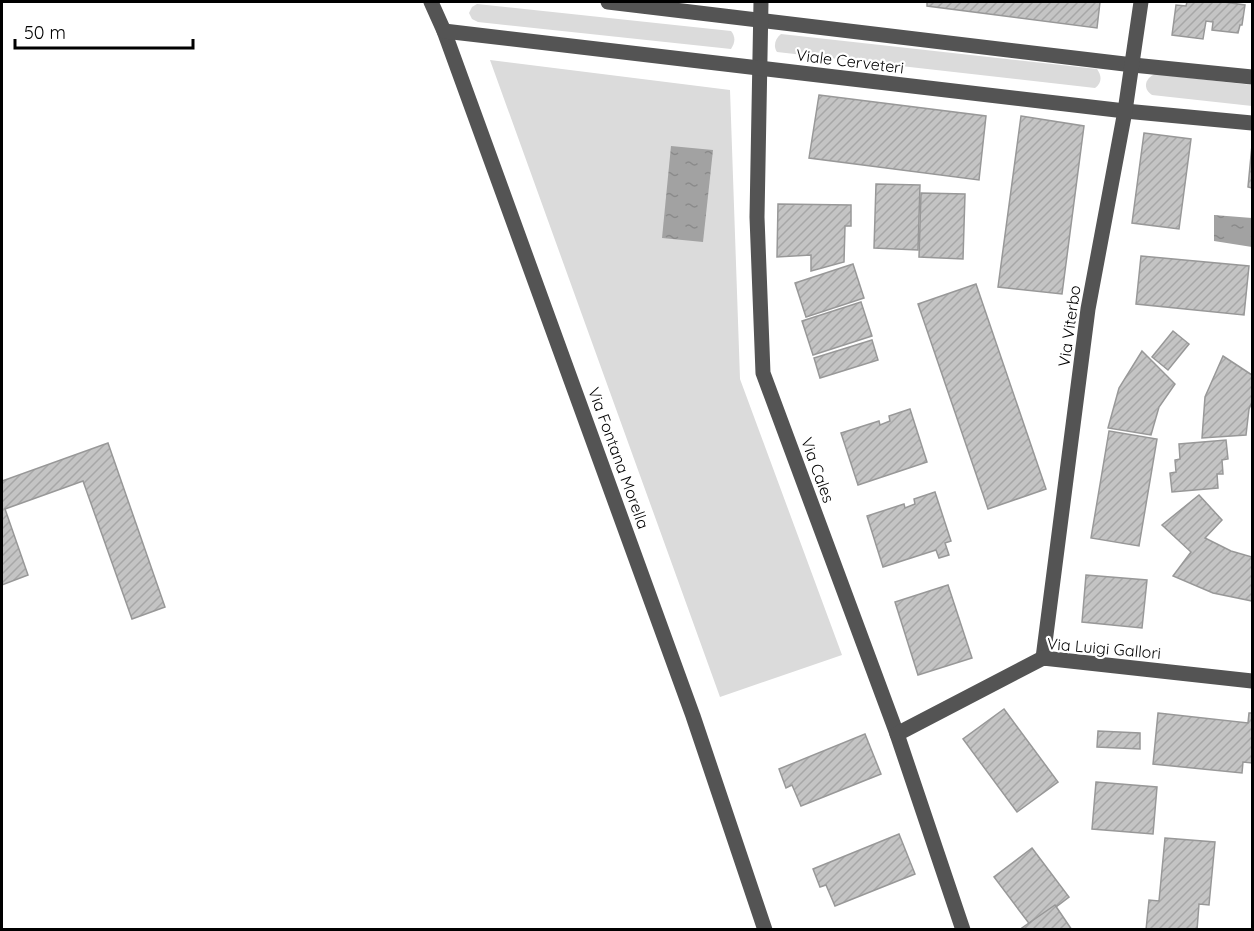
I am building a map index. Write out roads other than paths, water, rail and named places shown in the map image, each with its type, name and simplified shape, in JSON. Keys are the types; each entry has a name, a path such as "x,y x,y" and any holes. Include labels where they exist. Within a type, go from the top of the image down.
{"street":[{"name":"Via Fontana Morella","path":"431,2 444,31 693,716 765,930"},
{"name":"Viale Cerveteri","path":"608,2 1133,65 1252,77"},
{"name":"Via Cales","path":"761,2 757,217 763,373 897,734 963,930"},
{"name":"Via Viterbo","path":"1043,657 1088,309 1133,65 1141,2"},
{"name":"Viale Cerveteri","path":"444,31 1125,111 1252,123"},
{"name":"Via Luigi Gallori","path":"897,734 1043,657 1252,681"}],"water":[{"path":"671,146 713,150 703,242 662,238"},
{"path":"1214,215 1252,218 1252,247 1214,241"}]}
